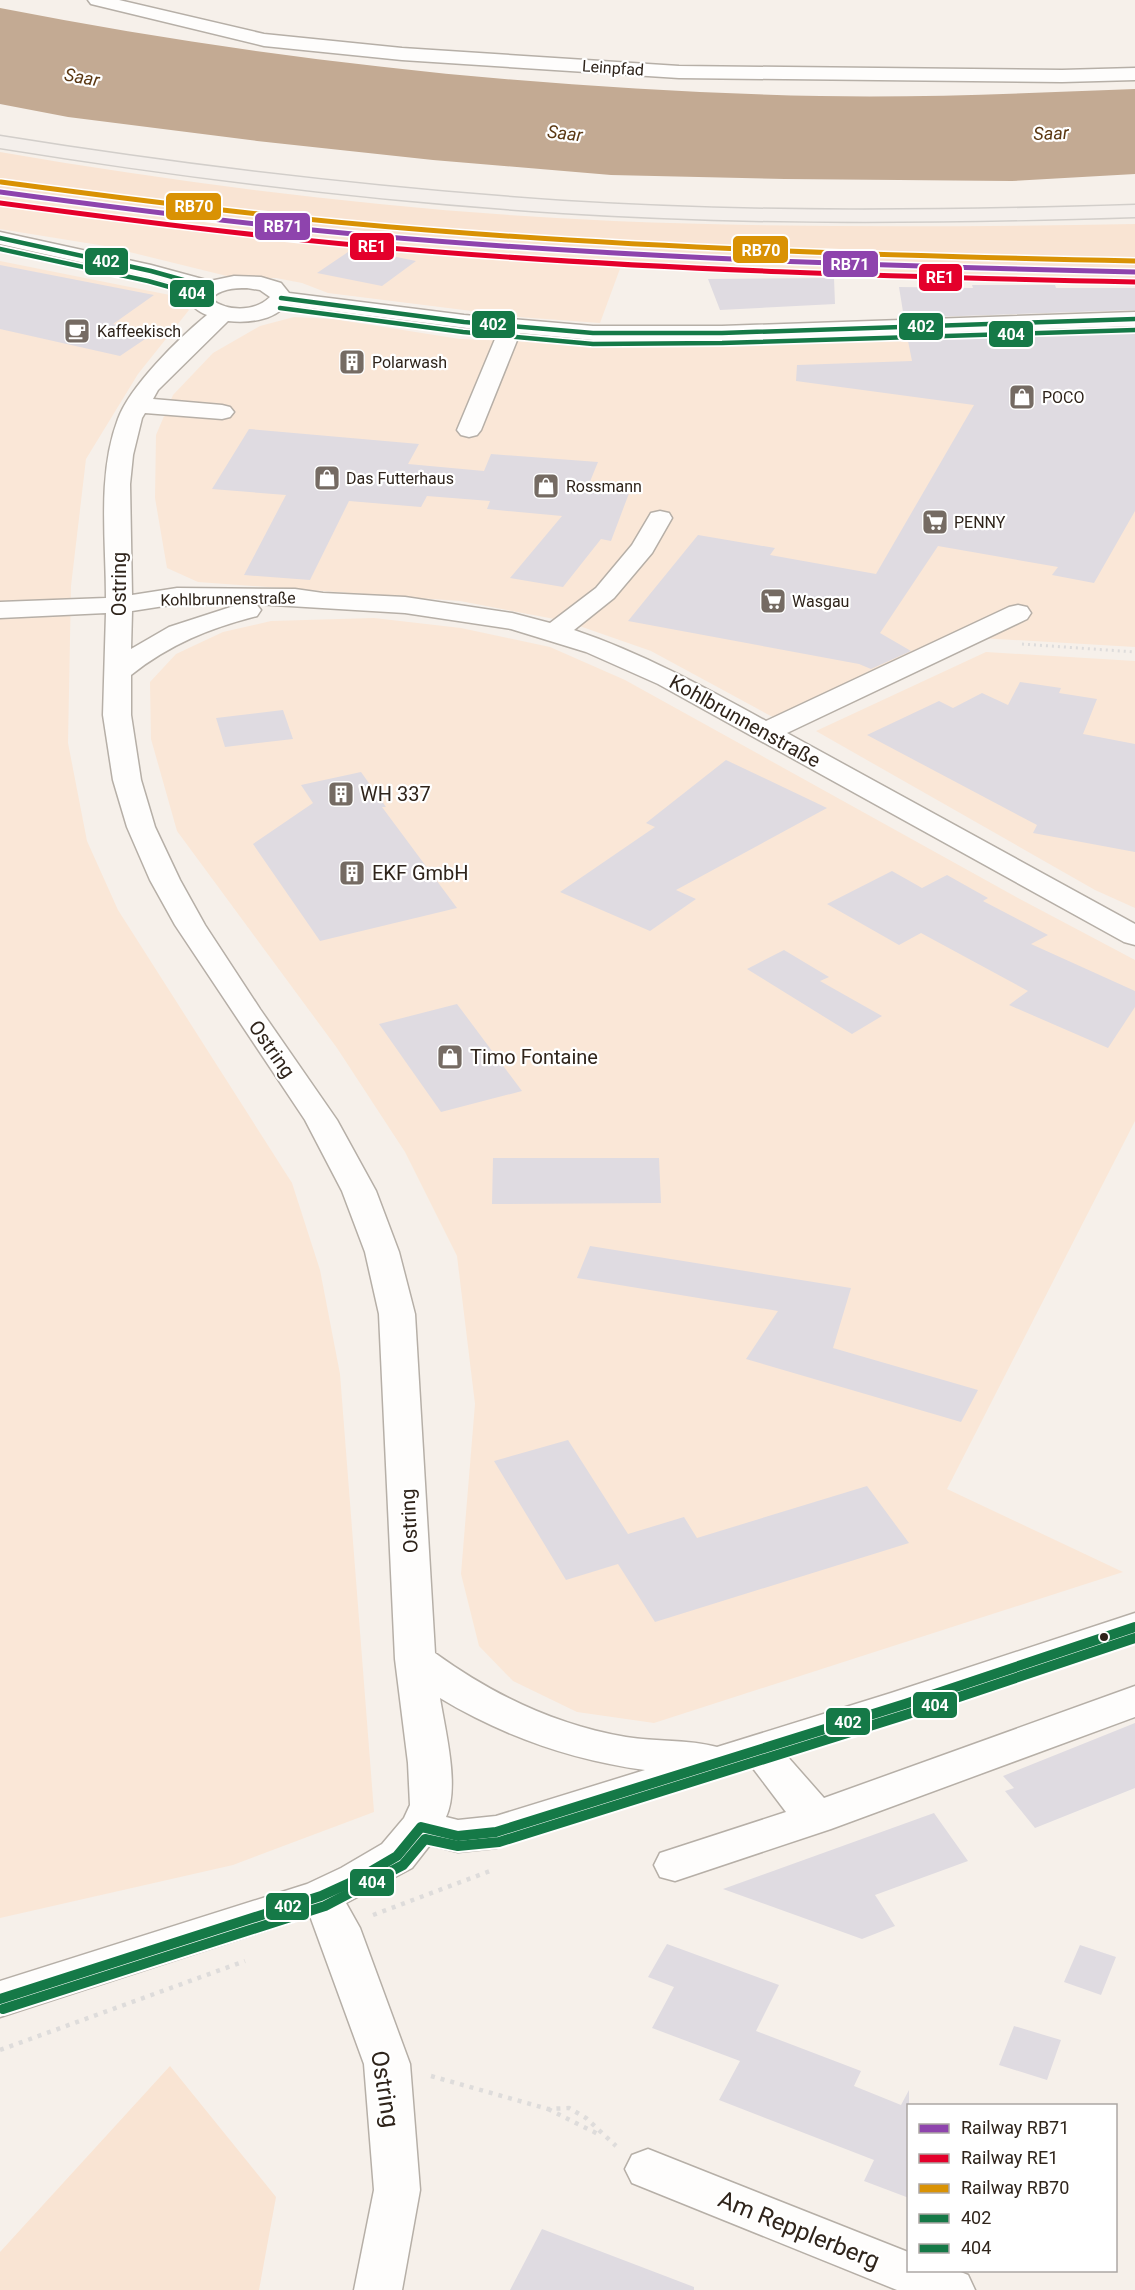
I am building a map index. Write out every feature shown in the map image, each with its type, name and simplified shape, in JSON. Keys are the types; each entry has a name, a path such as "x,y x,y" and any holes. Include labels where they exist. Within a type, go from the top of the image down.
{"main road":[{"path":"0,142 269,181 522,203 838,215 1135,211"}],"street":[{"name":"Leinpfad","path":"97,0 264,40 402,54 679,72 1050,76 1135,74"},
{"path":"0,238 151,270 212,288"},
{"path":"234,282 260,283 276,289 281,298 272,308 262,311 224,313 213,311 201,302 200,297 212,288 234,282"},
{"path":"281,298 510,327 593,333 1135,319"},
{"name":"Ostring","path":"0,1999 329,1912 356,1881 398,1856 421,1827 431,1805 429,1763 416,1659 397,1314 382,1252 359,1191 321,1120 245,1010 190,925 165,880 141,827 127,780 117,715 118,484 121,455 130,418 148,386 224,313"},
{"path":"469,430 510,327"},
{"path":"137,405 222,412"},
{"path":"555,632 605,592 643,548 660,518"},
{"name":"Kohlbrunnenstraße","path":"119,605 177,596 295,597 323,601 405,605 459,612 555,632 595,646 647,669 766,732 1098,918 1135,936"},
{"name":"Kohlbrunnenstraße","path":"119,605 161,613 294,607 323,601"},
{"path":"0,610 119,605"},
{"name":"Kohlbrunnenstraße","path":"118,672 146,649 170,635 204,622 248,610"},
{"path":"766,732 1018,614"},
{"path":"421,1827 458,1836 496,1832 746,1754 1135,1627"},
{"path":"416,1659 431,1672 511,1718 585,1745 652,1757 746,1754 772,1766 816,1818"},
{"path":"675,1865 816,1818 1135,1701"},
{"name":"Ostring","path":"329,1912 387,2064 397,2190 378,2290"},
{"name":"Am Repplerberg","path":"648,2169 951,2290"}],"path":[{"path":"329,1912 494,1870"},
{"path":"0,2050 248,1960"},
{"path":"387,2064 548,2109 603,2137 648,2169"},
{"path":"548,2109 559,2105 586,2115 603,2137"}],"shaded area":[{"path":"0,152 229,187 383,204 537,217 809,226 1135,224 1135,270 912,265 689,256 516,245 344,230 172,211 0,188"},
{"path":"0,188 295,225 495,242 687,256 948,267 1135,270 1135,281 952,280 621,266 600,323 519,317 328,293 302,283 276,278 235,278 105,246 0,229"},
{"path":"0,261 175,296 189,310 138,374 86,459 71,586 68,743 87,841 118,910 292,1183 320,1270 340,1374 374,1812 233,1865 0,1918"},
{"path":"294,317 333,319 460,339 592,344 825,341 1135,329 1135,647 980,638 793,728 651,651 565,621 460,601 198,582 167,568 155,498 156,435 173,395 213,353 260,326"},
{"path":"374,618 461,628 550,647 625,680 1018,898 1135,960 1135,1121 947,1489 1123,1572 654,1723 577,1712 513,1681 479,1646 461,1574 475,1404 457,1256 405,1152 337,1048 177,831 151,739 150,682 176,654 223,632 271,621"},
{"path":"986,652 1135,661 1135,908 1095,890 816,731"},
{"path":"170,2066 276,2197 259,2290 0,2290 0,2252"}],"water":[{"name":"Saar","path":"0,8 101,27 306,58 408,70 614,87 820,96 978,95 1135,89 1135,174 1012,181 611,175 433,160 68,117 0,104"}],"building":[{"path":"351,250 416,261 382,286 317,273"},
{"path":"0,265 154,295 113,324 154,333 120,356 0,329"},
{"path":"834,278 835,304 720,310 708,279"},
{"path":"972,285 1135,288 1135,310 904,318 899,287 973,288"},
{"path":"1135,328 1135,511 1094,583 1052,575 1058,567 938,546 880,633 911,651 871,669 859,664 628,621 698,535 775,548 770,555 876,574 974,405 796,381 797,365 912,361 907,336"},
{"path":"249,429 419,444 408,464 484,471 491,454 598,462 589,484 631,488 611,541 601,539 563,587 510,578 562,516 487,509 490,501 427,496 421,507 349,501 310,580 244,575 286,495 212,489"},
{"path":"1020,682 1061,688 1059,693 1097,699 1083,734 1135,744 1135,852 1033,833 1037,825 867,735 939,701 953,708 982,693 1008,705"},
{"path":"283,710 293,739 225,747 216,718"},
{"path":"726,760 827,808 676,890 696,899 650,931 560,892 655,827 646,823"},
{"name":"EKF GmbH","path":"361,772 386,807 382,807 457,908 320,941 253,844 313,803 301,785"},
{"path":"892,871 922,888 947,875 988,898 983,901 1048,935 1031,944 1135,991 1135,1007 1108,1048 1009,1005 1028,991 921,933 899,945 827,904"},
{"path":"784,950 829,977 820,981 882,1016 852,1034 747,969"},
{"name":"Timo Fontaine","path":"457,1004 522,1091 441,1112 379,1024"},
{"path":"493,1158 659,1158 661,1203 492,1204"},
{"path":"590,1246 851,1288 833,1348 978,1390 961,1422 746,1359 778,1311 577,1278"},
{"path":"568,1440 628,1534 684,1517 697,1538 867,1486 909,1543 655,1622 618,1564 566,1580 494,1461"},
{"path":"1135,1723 1135,1788 1035,1828 1005,1791 1014,1788 1003,1776"},
{"path":"934,1813 968,1861 875,1895 895,1926 862,1939 723,1889"},
{"path":"667,1944 779,1985 756,2031 861,2071 854,2086 901,2105 909,2090 907,2197 864,2181 874,2160 719,2100 740,2061 652,2028 674,1987 648,1977"},
{"path":"1080,1945 1116,1957 1101,1995 1064,1982"},
{"path":"1014,2026 1061,2040 1047,2080 999,2065"},
{"path":"542,2229 694,2287 694,2290 510,2290"}],"rail line":[{"name":"RB70","path":"1,182 267,215 427,230 781,251 1135,261"},
{"name":"RB71","path":"0,192 266,225 515,247 780,261 1135,272"},
{"name":"RE1","path":"0,203 266,236 426,251 780,272 1135,282"}],"transit line":[{"name":"402","path":"0,238 151,271 212,288"},
{"name":"404","path":"0,249 148,281 209,298"},
{"name":"402","path":"281,298 464,322 593,333 722,333 1135,319"},
{"name":"404","path":"280,308 463,332 593,344 722,343 1135,330"},
{"name":"402","path":"0,1999 321,1896 356,1880 397,1856 421,1827 458,1836 496,1832 905,1704 1135,1627"},
{"name":"404","path":"3,2009 325,1906 403,1865 425,1839 458,1846 499,1842 908,1714 1135,1638"}],"place":[{"name":"Kaffeekisch","path":"77,331"},
{"name":"Polarwash","path":"352,362"},
{"name":"POCO","path":"1022,397"},
{"name":"Das Futterhaus","path":"327,478"},
{"name":"Rossmann","path":"546,486"},
{"name":"PENNY","path":"935,522"},
{"name":"Wasgau","path":"773,601"},
{"name":"WH 337","path":"341,794"},
{"name":"EKF GmbH","path":"352,873"},
{"name":"Timo Fontaine","path":"450,1057"}]}
